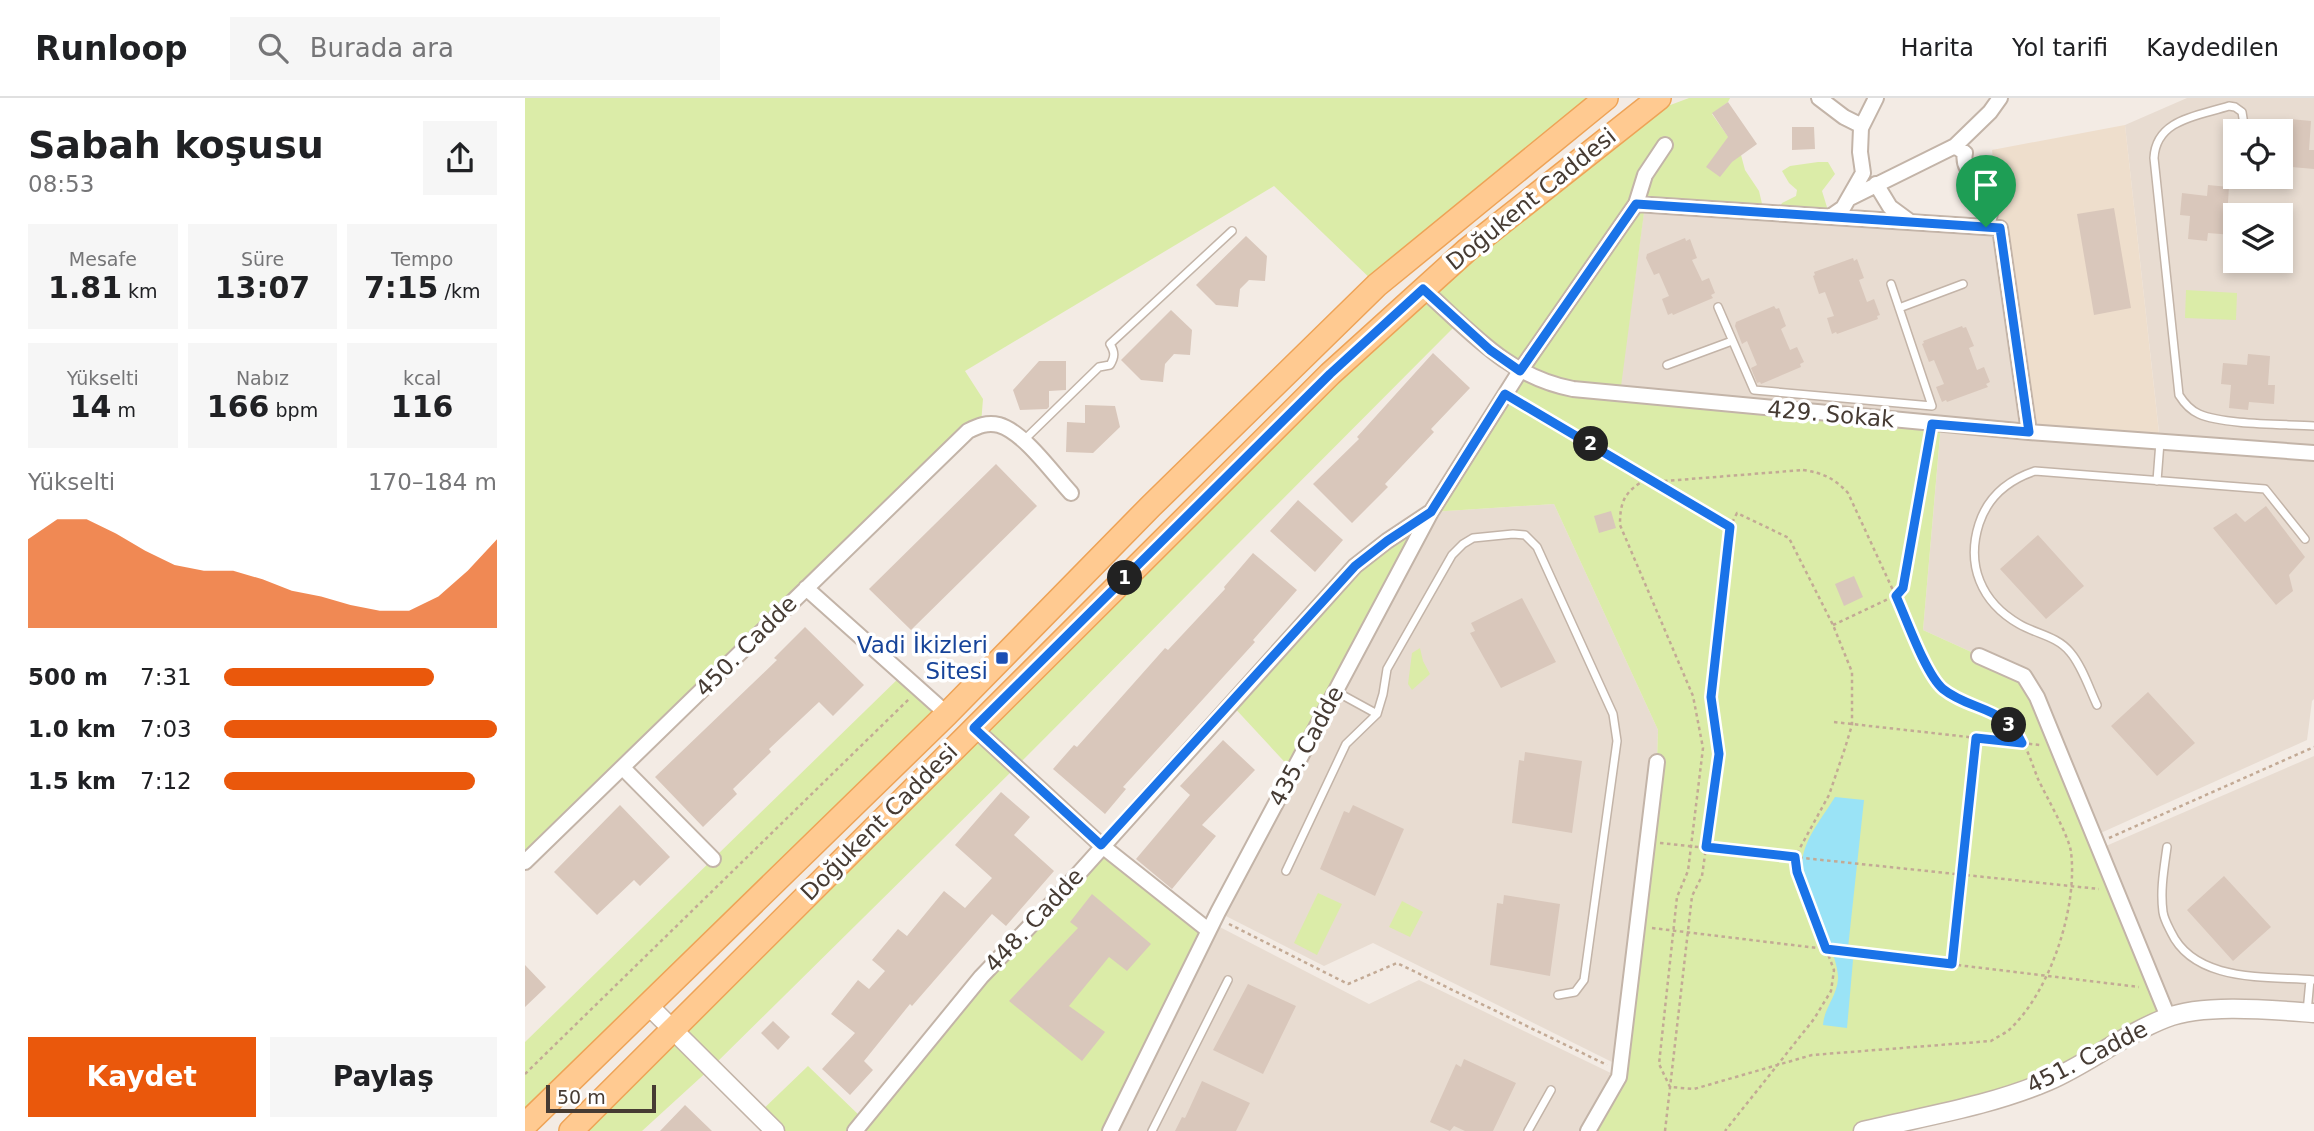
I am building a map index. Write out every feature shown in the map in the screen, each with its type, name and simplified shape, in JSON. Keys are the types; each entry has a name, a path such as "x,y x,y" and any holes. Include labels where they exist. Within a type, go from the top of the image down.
{"main road":[{"name":"Doğukent Caddesi","path":"525,1125 947,714 1123,534 1377,285 1606,98"},
{"name":"Doğukent Caddesi","path":"571,1131 1330,374 1467,250 1659,98"}],"street":[{"path":"1819,98 1844,117 1862,125"},
{"path":"1830,217 1843,208 1863,173 1860,152 1862,125 1876,98"},
{"path":"1850,198 1955,146 1990,112 2000,98"},
{"name":"435. Cadde","path":"1110,1131 1212,924 1431,512 1520,371 1636,204 1645,175 1665,145"},
{"path":"1955,146 1965,153 1966,166 1987,192 1992,205 1986,227"},
{"path":"1876,184 1890,207 1910,222"},
{"path":"1636,204 2000,228 2029,432"},
{"name":"429. Sokak","path":"1423,289 1490,350 1520,371 1551,384 1584,391 1932,424 2314,453"},
{"name":"450. Cadde","path":"525,862 968,431 981,424 1000,425 1023,441"},
{"path":"1023,441 1072,494"},
{"name":"448. Cadde","path":"855,1131 981,976 1052,902 1355,566 1431,512"},
{"path":"806,587 947,714"},
{"path":"1979,656 2024,676 2037,697 2168,1017"},
{"path":"974,728 1101,845 1212,924"},
{"path":"1588,1131 1619,1077 1657,762"},
{"path":"623,768 713,859"},
{"path":"648,1006 775,1131"},
{"name":"451. Cadde","path":"1863,1131 2010,1096 2051,1080 2110,1045 2168,1017 2210,1009 2311,1013"}],"lane":[{"path":"2243,119 2242,112 2229,106 2175,123 2161,134 2155,143 2154,158 2179,395 2186,406 2198,414 2217,419 2314,426"},
{"path":"1023,441 1099,367 1110,365 1114,359 1110,344 1232,231"},
{"path":"1718,307 1754,390 1932,406 1891,284"},
{"path":"1899,309 1963,284"},
{"path":"1667,365 1733,341"},
{"path":"1838,415 1840,398"},
{"path":"2158,481 2160,442"},
{"path":"2097,705 2071,653 2058,640 2017,623 1998,607 1982,587 1975,570 1973,549 1985,508 1999,491 2016,478 2035,471 2265,489 2305,539"},
{"path":"1286,871 1346,744 1377,714 1387,669 1452,555 1473,538 1525,535 1537,547 1613,714 1617,741 1584,981 1575,992 1558,995"},
{"path":"1335,691 1377,714"},
{"path":"2167,847 2161,888 2163,916 2176,943 2200,963 2224,973 2312,980 2311,1013"},
{"path":"1152,1131 1228,979"},
{"path":"1528,1131 1551,1090"}],"path":[{"path":"1505,394 1730,527"},
{"path":"1833,625 1896,596 1903,588 1932,424"},
{"path":"1803,470 1820,472 1836,480 1848,493 1935,681 1952,695 2001,716 2018,734 2071,850 2070,886 2060,939 2047,976 2025,1011 2008,1031 1991,1041 1812,1055 1694,1089 1670,1087 1659,1064 1677,897 1688,871 1703,748 1693,696 1620,525 1620,506 1627,491 1640,483 1803,470"},
{"path":"1665,1131 1692,896 1702,876 1719,754 1711,697 1730,527 1737,513 1789,538 1833,625 1853,673 1851,724 1829,795 1797,857 1797,872 1834,970 1831,992 1814,1019 1725,1131"},
{"path":"525,1074 919,688"},
{"path":"1834,722 2057,747"},
{"path":"1952,964 1976,738"},
{"path":"2097,843 2314,747"},
{"path":"1647,841 2116,891"},
{"path":"1212,924 1347,984 1398,963 1619,1072"},
{"path":"1637,926 2156,989"}],"shaded area":[{"path":"2187,98 2314,98 2314,699 2307,740 2094,836 2024,676 1923,630 1941,425 1619,395 1645,204 2000,228 2160,441 2125,125"},
{"path":"2125,125 2160,442 2029,432 2000,228 1992,150"},
{"path":"1554,504 1658,730 1657,762 1620,1066 1373,943 1324,966 1218,912 1431,512"},
{"path":"2314,756 2314,1013 2168,1017 2099,849"},
{"path":"1212,923 1369,1004 1419,980 1619,1077 1588,1131 1110,1131"}],"green space":[{"path":"525,98 1606,98 1377,285 1274,186 965,371 983,399 981,424 525,862"},
{"path":"1689,98 1730,98 1712,114 1741,155 1745,170 1759,191 1764,212 1645,205 1620,394 1941,424 1923,630 2024,676 2168,1017 2051,1080 1863,1131 1588,1131 1619,1077 1657,762 1658,730 1554,504 1431,512 1520,372 1459,322 1016,767 711,1068 642,1131 571,1131 1422,289 1665,107"},
{"path":"1828,162 1835,174 1822,191 1830,217 1778,211 1782,203 1796,196 1797,190 1782,171 1790,166"},
{"path":"2186,290 2237,293 2236,320 2185,318"},
{"path":"1431,512 1293,771 1230,703 1355,566"},
{"path":"1420,648 1430,674 1412,690 1408,684 1412,653"},
{"path":"904,673 947,714 525,1125 525,1042"},
{"path":"1101,845 1208,930 1110,1131 855,1131"},
{"path":"1318,893 1342,904 1317,955 1294,943"},
{"path":"1402,901 1423,912 1410,937 1389,927"},
{"path":"808,1066 862,1118 853,1131 775,1131 758,1114"}],"water":[{"path":"1835,797 1864,800 1848,948 1854,949 1847,1028 1823,1025 1837,985 1837,970 1802,870 1808,841"}],"building":[{"path":"1728,102 1757,144 1732,162 1720,177 1706,167 1728,137 1712,113"},
{"path":"2293,119 2311,121 2309,150 2314,150 2314,169 2293,167"},
{"path":"1792,127 1814,127 1815,149 1792,150"},
{"path":"2208,185 2229,189 2228,203 2223,203 2223,234 2208,233 2207,241 2188,239 2190,216 2180,215 2182,193 2207,196"},
{"path":"2114,208 2131,308 2094,315 2077,214"},
{"path":"1246,236 1267,256 1265,281 1249,280 1240,289 1238,307 1216,305 1196,285"},
{"path":"1685,238 1686,241 1690,239 1697,258 1692,260 1702,281 1709,278 1715,293 1711,295 1713,298 1668,315 1662,299 1669,296 1659,273 1654,275 1646,258 1647,254"},
{"path":"1853,258 1854,261 1857,259 1864,278 1859,280 1867,302 1874,299 1880,315 1877,316 1878,319 1832,334 1827,318 1834,316 1825,292 1819,294 1814,272"},
{"path":"1774,306 1779,308 1786,326 1781,329 1790,350 1797,347 1804,362 1800,364 1801,367 1761,384 1757,383 1751,368 1757,365 1747,341 1742,344 1735,326 1736,322"},
{"path":"1171,310 1192,330 1190,355 1174,354 1165,364 1163,382 1141,380 1121,360"},
{"path":"1962,326 1966,327 1974,346 1969,348 1977,370 1984,367 1990,382 1986,384 1988,387 1942,402 1936,387 1944,384 1934,360 1929,362 1922,344 1923,341"},
{"path":"1433,353 1470,388 1431,429 1434,432 1385,484 1388,487 1352,523 1313,484 1359,439 1357,437"},
{"path":"2248,354 2270,356 2268,385 2275,385 2274,404 2249,402 2248,410 2229,408 2231,385 2221,384 2223,363 2247,365"},
{"path":"1039,361 1066,361 1066,390 1049,391 1047,409 1020,410 1013,390"},
{"path":"1085,405 1115,406 1120,427 1093,453 1066,452 1067,422 1085,423"},
{"path":"996,464 1037,506 911,630 869,589"},
{"path":"1298,500 1343,540 1315,572 1270,531"},
{"path":"2266,506 2305,557 2289,575 2293,591 2276,605 2213,528 2236,513 2245,522"},
{"path":"1611,511 1616,528 1599,533 1594,516"},
{"path":"2038,535 2084,586 2046,619 2000,569"},
{"path":"1253,553 1297,590 1253,640 1255,642 1123,787 1126,789 1105,814 1053,769 1074,745 1077,747 1165,648 1168,650 1225,589"},
{"path":"1854,576 1863,597 1844,606 1835,584"},
{"path":"1522,598 1556,662 1501,688 1470,633 1475,631 1471,623"},
{"path":"805,627 864,685 833,716 819,702 769,749 771,752 733,789 737,794 703,827 655,777 777,660 774,658"},
{"path":"2148,692 2195,743 2157,776 2111,726"},
{"path":"1223,740 1255,770 1202,825 1216,836 1172,889 1136,859 1190,795 1180,786"},
{"path":"1525,752 1582,761 1572,833 1512,823 1519,760 1524,761"},
{"path":"1001,792 1030,817 1014,835 1054,871 1006,926 992,914 912,1006 910,1004 864,1061 873,1070 850,1095 822,1069 855,1033 831,1014 858,980 869,989 885,971 872,960 898,929 907,936 944,891 965,908 992,878 955,845"},
{"path":"620,805 670,857 640,886 634,880 597,915 554,872"},
{"path":"1353,805 1404,829 1375,896 1320,869 1344,811 1349,813"},
{"path":"2224,876 2271,927 2233,961 2187,910"},
{"path":"1092,894 1151,944 1127,971 1109,957 1069,1006 1105,1032 1082,1061 1009,1001 1078,928 1070,922"},
{"path":"1504,895 1560,904 1550,976 1490,965 1497,903 1503,904"},
{"path":"525,965 546,987 525,1007"},
{"path":"1248,984 1296,1006 1263,1074 1213,1050"},
{"path":"773,1021 790,1037 778,1050 761,1033"},
{"path":"1464,1059 1516,1083 1493,1131 1465,1131 1454,1126 1450,1131 1430,1122 1456,1064 1461,1067"},
{"path":"1202,1081 1250,1103 1236,1131 1175,1131 1182,1117 1185,1118"},
{"path":"685,1105 712,1131 660,1131"}],"place":[{"name":"Vadi İkizleri Sitesi","path":"1002,658"}],"route":[{"path":"1636,204 1986,227 2000,228 2029,432 1932,424 1903,588 1896,596 1935,681 1952,695 2001,716 2018,734 2022,743 1976,738 1952,964 1826,949 1797,872 1795,857 1706,847 1719,754 1711,697 1730,527 1505,394 1431,512 1355,566 1101,845 974,728 1330,374 1423,289 1490,350 1520,371 1636,204"}]}
